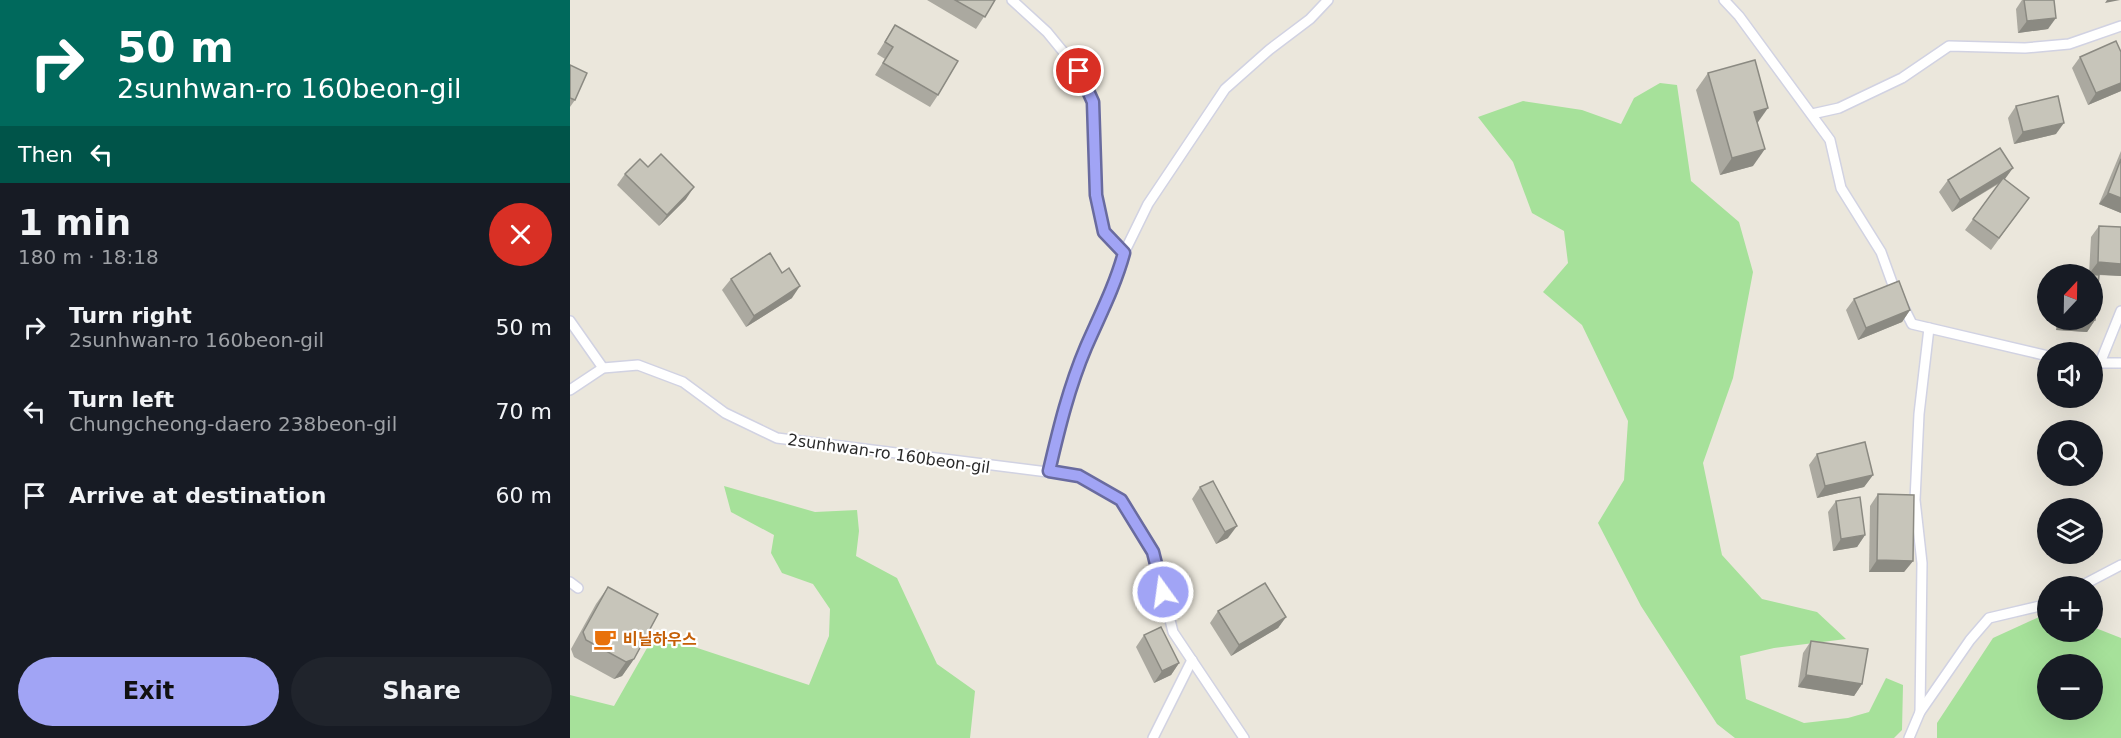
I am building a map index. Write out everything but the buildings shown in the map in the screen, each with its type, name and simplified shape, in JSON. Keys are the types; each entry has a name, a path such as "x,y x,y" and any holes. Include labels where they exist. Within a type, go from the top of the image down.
{"lane":[{"path":"1012,0 1047,32 1079,71 1093,102 1096,195 1104,232 1124,253"},
{"path":"1049,471 1063,410 1086,347 1111,295 1124,253 1148,204 1225,88 1310,19 1328,0"},
{"path":"1724,0 1739,16 1830,140 1841,188 1881,252 1894,288 1912,324 2037,353"},
{"path":"1812,114 1839,108 1902,78 1949,46 1982,45 2025,48 2069,44 2121,26"},
{"path":"2103,348 2121,310"},
{"path":"570,321 603,368"},
{"path":"1920,712 1922,564 1915,500 1919,414 1929,327"},
{"path":"2103,363 2121,363"},
{"name":"2sunhwan-ro 160beon-gil","path":"570,390 603,368 638,365 683,382 724,413 777,438 1079,476 1121,500 1153,552 1173,632 1244,738"},
{"path":"2100,576 2121,565"},
{"path":"1909,738 1920,712 1970,640 1989,618 2037,607"},
{"path":"1153,738 1192,660"}],"green space":[{"path":"1660,83 1677,85 1691,181 1739,222 1753,272 1733,378 1703,463 1722,555 1762,599 1817,612 1846,639 1774,648 1740,656 1746,699 1804,723 1848,718 1869,712 1886,678 1903,685 1902,730 1894,738 1735,738 1717,724 1641,606 1598,523 1624,480 1628,421 1582,325 1543,292 1568,263 1564,231 1532,213 1513,162 1478,117 1523,101 1582,110 1621,124 1634,98"},
{"path":"724,486 815,512 857,510 859,531 856,556 897,578 937,664 975,691 970,738 570,738 570,695 614,706 655,634 809,685 829,636 830,609 813,584 782,573 771,553 774,535 731,512"},
{"path":"2037,618 2037,642 2103,642 2103,631 2121,638 2121,738 1937,738 1937,723 1993,638"}],"place":[{"name":"비닐하우스","path":"605,639"}],"route":[{"path":"1079,71 1093,102 1096,195 1104,232 1124,253 1111,295 1086,347 1063,410 1049,471 1079,476 1121,500 1153,552 1163,592"}]}
